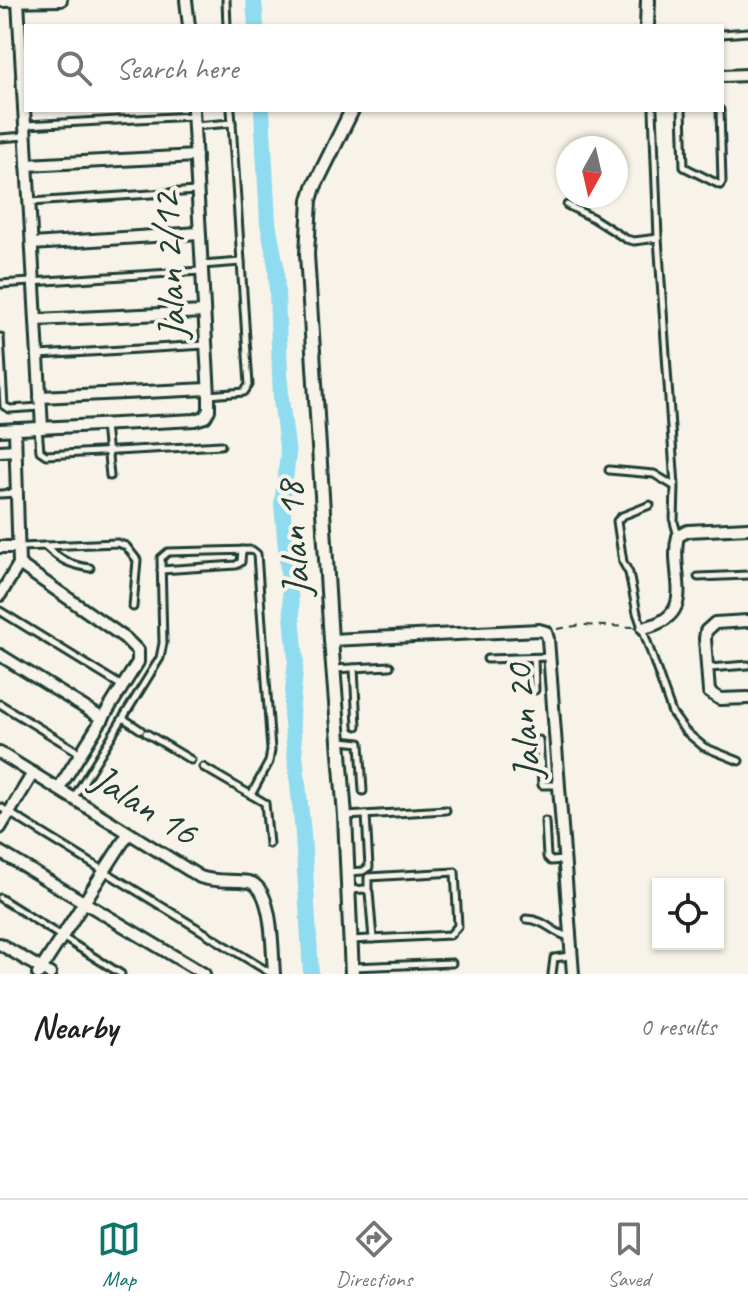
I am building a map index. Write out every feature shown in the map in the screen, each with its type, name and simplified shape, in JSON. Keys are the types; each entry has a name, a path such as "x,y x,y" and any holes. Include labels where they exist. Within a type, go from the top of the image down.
{"street":[{"path":"0,1 61,0"},
{"path":"186,0 189,24"},
{"path":"647,24 648,0"},
{"path":"18,1 24,67"},
{"path":"724,76 748,75"},
{"path":"26,112 40,428"},
{"name":"Jalan 18","path":"351,112 314,187 310,200 307,254 345,816 352,970"},
{"name":"Jalan 2/12","path":"105,424 195,420 205,417 209,410 193,117"},
{"path":"27,165 196,156"},
{"path":"32,244 199,233"},
{"path":"36,320 204,312"},
{"path":"40,402 208,392"},
{"path":"0,430 105,424"},
{"path":"0,595 19,564 15,429"},
{"path":"0,451 15,450"},
{"path":"643,628 664,621 676,607 680,590 676,549 678,536 688,531 748,528"},
{"path":"0,547 19,547"},
{"path":"19,564 138,651 138,662 59,788"},
{"path":"748,621 715,623 709,626 705,639 707,687 714,696 728,700 748,698"},
{"name":"Jalan 20","path":"331,640 546,632 573,974"},
{"path":"0,655 103,719"},
{"name":"Jalan 16","path":"0,753 200,877 225,883 248,882 262,890 269,917 273,974"},
{"path":"0,828 5,810 33,773"},
{"path":"0,944 43,972 128,834"},
{"path":"0,852 197,972"}],"lane":[{"path":"226,0 227,24"},
{"path":"724,34 748,32"},
{"path":"208,392 244,392 249,388 231,112"},
{"path":"653,112 658,238 675,486 674,522 678,536"},
{"path":"682,112 684,167 720,185 720,112"},
{"path":"0,138 26,131 193,117 232,123"},
{"path":"29,202 197,191"},
{"path":"573,208 626,239 658,238"},
{"path":"0,284 202,268 241,262"},
{"path":"0,337 4,406 10,409 40,402"},
{"path":"38,355 206,345"},
{"path":"105,424 110,476"},
{"path":"40,428 40,451 46,455 221,445"},
{"path":"609,470 647,472 675,486"},
{"path":"0,494 17,493"},
{"path":"650,505 617,521 623,562 629,573 637,613 672,713 685,731 704,747 739,761"},
{"path":"19,547 117,543 126,546 137,560 133,607"},
{"path":"45,545 71,566 90,568"},
{"path":"161,570 236,565 242,560 242,550"},
{"path":"73,798 163,651 161,558 168,552 242,550 252,550 257,554 271,750 269,762 251,795"},
{"path":"698,577 748,575"},
{"path":"0,611 123,686"},
{"path":"487,659 550,656"},
{"path":"534,658 535,690"},
{"path":"707,668 748,665"},
{"path":"333,669 390,666"},
{"path":"354,668 357,726"},
{"path":"0,704 80,753"},
{"path":"123,718 191,760"},
{"path":"539,740 541,782 544,786 560,785"},
{"path":"340,741 360,743 363,791"},
{"path":"203,767 265,803 269,844"},
{"path":"5,810 273,974"},
{"path":"345,816 446,810"},
{"path":"347,872 363,871 369,867 366,815"},
{"path":"545,821 547,857 551,861 565,860"},
{"path":"351,940 373,939 450,935 455,932 458,926 455,872 368,877 373,939"},
{"path":"348,890 368,890"},
{"path":"0,898 121,974"},
{"path":"526,919 544,921 556,934 570,937"},
{"path":"552,974 554,958 571,956"},
{"path":"352,970 452,963"},
{"path":"376,966 377,974"}],"path":[{"path":"546,632 582,625 643,628"}],"waterway":[{"path":"254,0 256,24"},
{"path":"262,112 268,223 276,266 281,399 288,455 282,504 296,660 291,714 303,834 311,974"}]}
